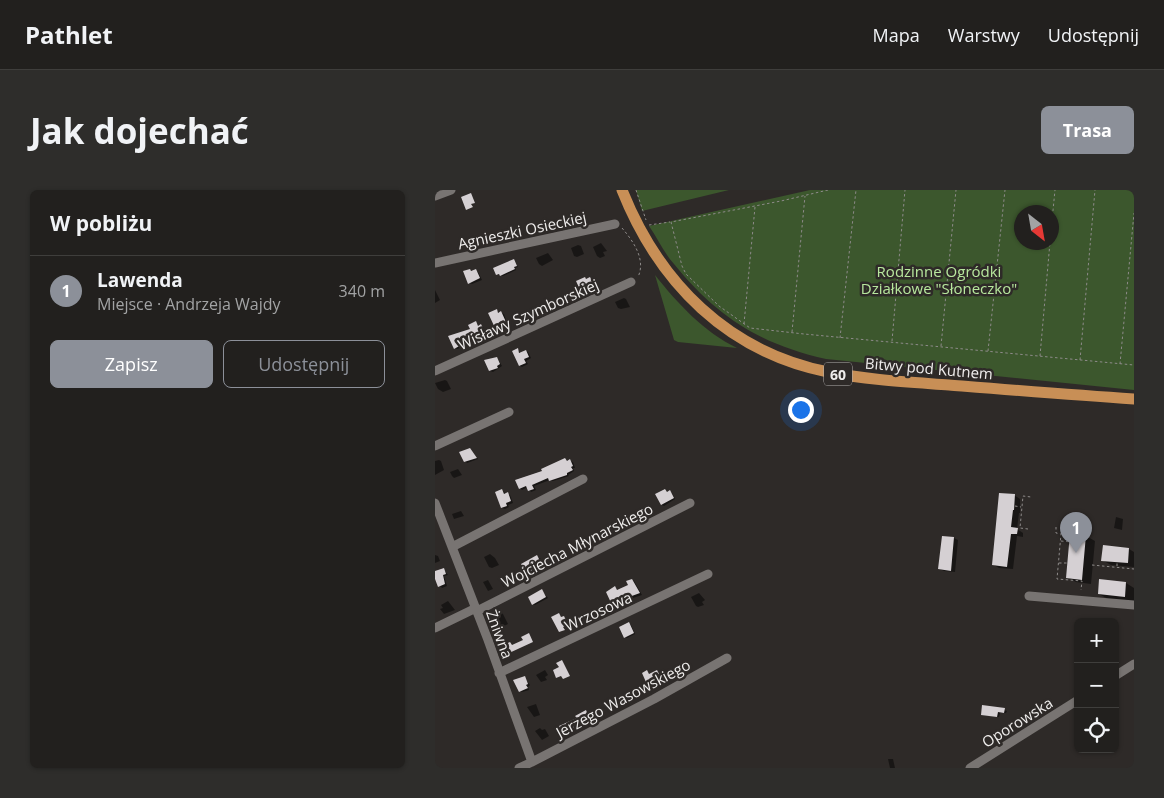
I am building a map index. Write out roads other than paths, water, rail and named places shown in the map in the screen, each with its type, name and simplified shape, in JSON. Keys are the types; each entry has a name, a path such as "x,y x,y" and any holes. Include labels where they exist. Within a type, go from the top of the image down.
{"main road":[{"name":"Bitwy pod Kutnem","path":"622,190 643,236 657,258 684,292 721,326 773,355 809,367 846,375 1134,399"}],"street":[{"path":"435,196 451,190"},
{"name":"Agnieszki Osieckiej","path":"435,263 615,224"},
{"name":"Wisławy Szymborskiej","path":"435,371 631,282"},
{"path":"435,446 509,412"},
{"path":"452,547 583,479"},
{"name":"Żniwna","path":"435,503 532,762"},
{"name":"Wojciecha Młynarskiego","path":"435,628 690,503"},
{"name":"Wrzosowa","path":"499,673 708,574"},
{"path":"1029,596 1134,606"},
{"name":"Jerzego Wasowskiego","path":"532,762 727,658"},
{"path":"1119,673 1134,664"},
{"name":"Oporowska","path":"970,768 1074,703"},
{"path":"519,768 532,762"}],"place":[{"name":"Lawenda","path":"1076,553"}],"park label":[{"name":"Rodzinne Ogródki Działkowe \"Słoneczko\"","path":"939,280"}]}
